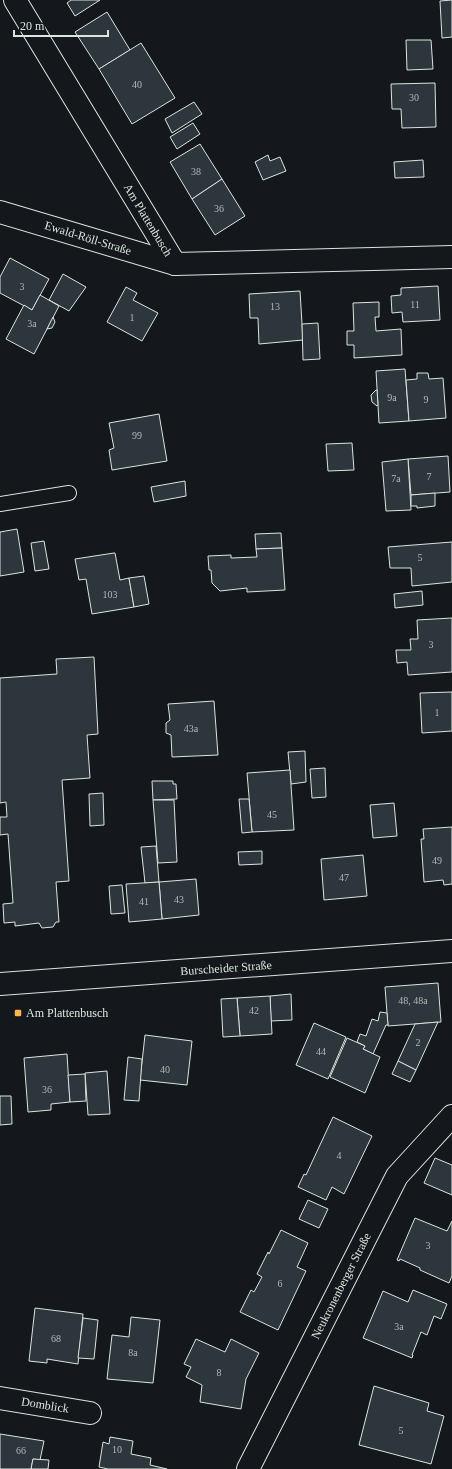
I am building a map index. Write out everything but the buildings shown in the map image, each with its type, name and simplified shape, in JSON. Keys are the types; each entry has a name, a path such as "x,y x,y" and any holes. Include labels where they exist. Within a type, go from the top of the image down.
{"street":[{"name":"Am Plattenbusch","path":"16,0 175,264 452,257"},
{"name":"Ewald-Röll-Straße","path":"0,212 175,264"},
{"name":"Burscheider Straße","path":"0,984 452,952"},
{"name":"Neukronenberger Straße","path":"248,1469 397,1176 452,1116"},
{"name":"Domblick","path":"0,1398 90,1413"}],"lane":[{"path":"0,504 69,493"}],"place":[{"name":"Am Plattenbusch","path":"18,1013"}]}
